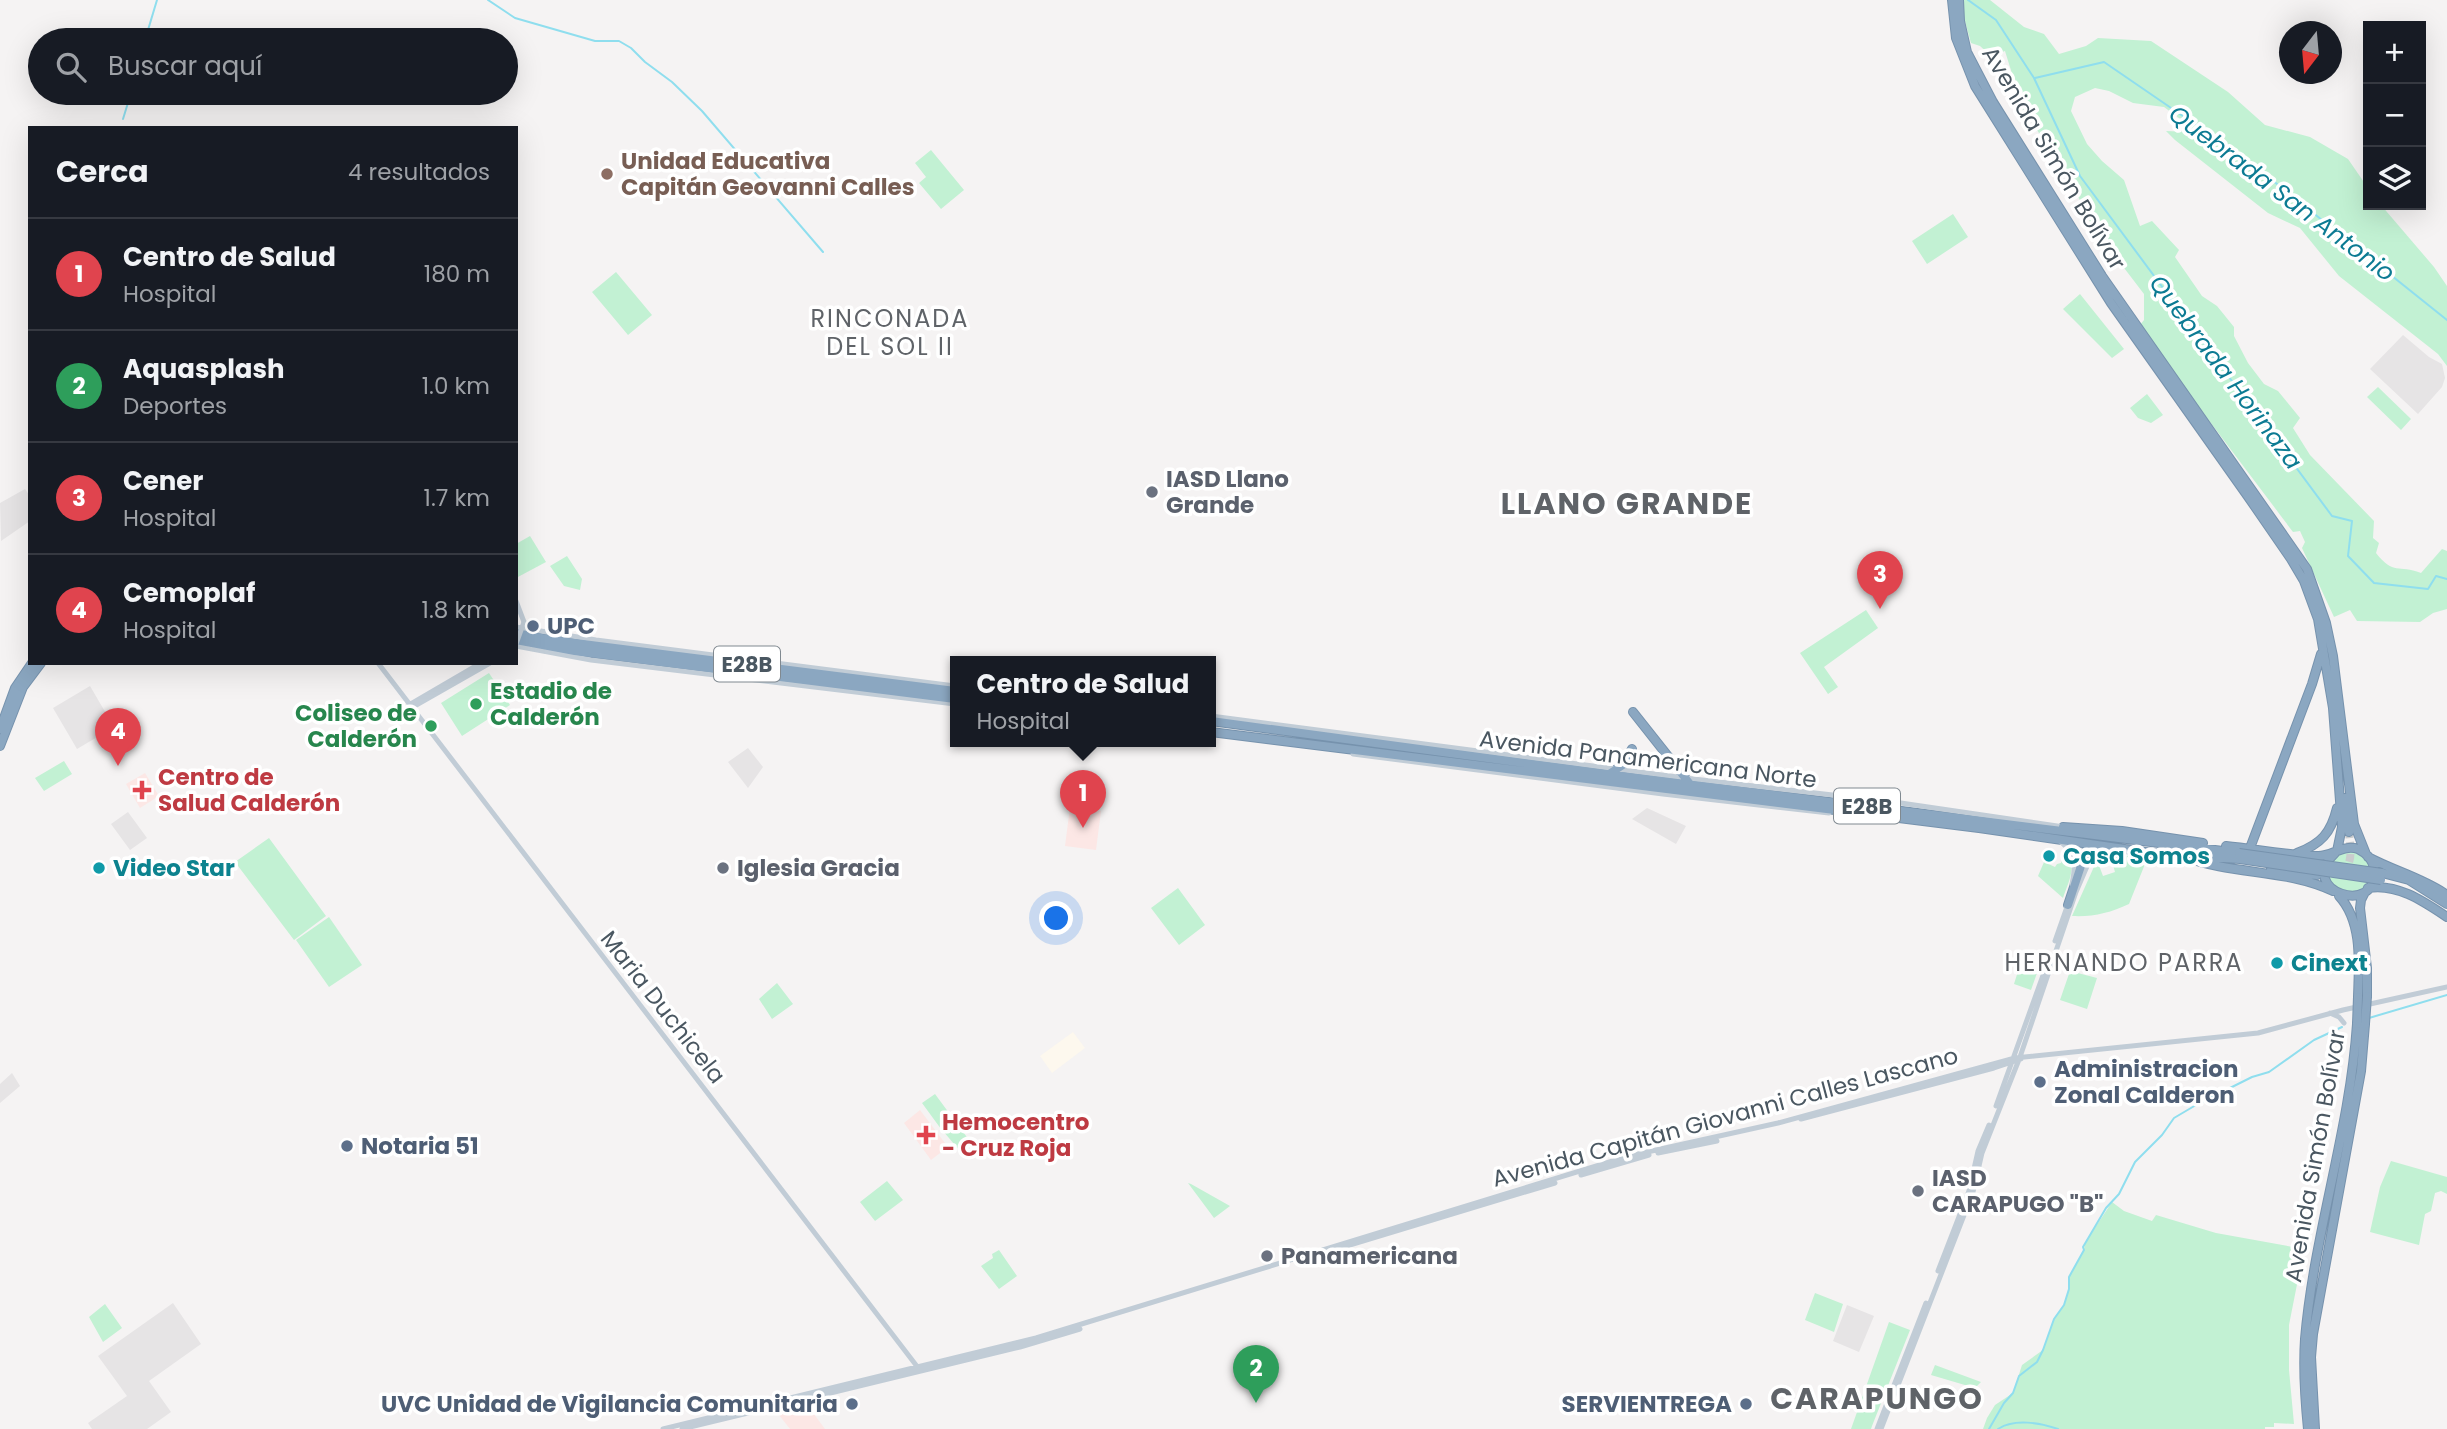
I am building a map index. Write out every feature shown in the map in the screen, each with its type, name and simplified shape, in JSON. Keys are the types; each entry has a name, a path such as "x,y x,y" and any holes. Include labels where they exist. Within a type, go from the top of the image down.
{"highway":[{"name":"Avenida Simón Bolívar","path":"1952,0 1956,38 1975,86 2111,303 2291,559 2311,600 2318,619 2336,739 2342,827 2336,852"},
{"name":"Avenida Simón Bolívar","path":"1959,0 1960,21 1967,52 1987,92 2102,276 2307,569 2326,623 2354,824 2367,856"},
{"name":"E28B","path":"518,640 551,640 646,649 829,676 950,687"},
{"name":"E28B","path":"518,640 630,661 816,681 950,701"},
{"path":"2250,848 2312,684 2323,647"},
{"path":"0,729 15,688 31,665"},
{"path":"0,746 23,687 40,665"},
{"path":"816,681 830,682 832,679 829,676"},
{"path":"837,684 834,682 836,678 847,678"},
{"path":"2312,684 2321,681 2328,687"},
{"path":"1633,712 1685,787"},
{"name":"Avenida Panamericana Norte","path":"1216,722 1417,746 1486,765 2042,828 2409,880 2447,904"},
{"name":"Avenida Panamericana Norte","path":"1216,735 1454,765 1613,772 1638,775 1685,787 2060,841 2183,856 2240,856"},
{"path":"2343,740 2341,755 2349,832"},
{"path":"1613,772 1623,765 1632,749"},
{"path":"2292,854 2317,845 2323,839 2332,827 2339,802"},
{"path":"2042,828 2122,831 2203,843"},
{"path":"2121,834 2319,856 2352,848 2447,895"},
{"path":"2068,905 2086,851"},
{"path":"2336,852 2329,859 2325,870 2327,882 2336,893"},
{"path":"2183,856 2306,881 2351,897 2367,889 2383,887 2428,904 2447,917"},
{"path":"2367,856 2374,873 2367,889"},
{"path":"2194,860 2317,875"},
{"name":"Avenida Panamericana Norte","path":"2382,876 2424,896 2447,911"},
{"name":"Avenida Simón Bolívar","path":"2315,1429 2312,1344 2361,1071 2362,997 2367,968 2360,908 2367,889"},
{"name":"Avenida Simón Bolívar","path":"2336,893 2352,914 2362,997"},
{"name":"Avenida Simón Bolívar","path":"2308,1429 2304,1369 2310,1299 2361,1024"}],"main road":[{"path":"518,608 522,621 518,634"},
{"path":"518,612 522,621"},
{"path":"518,627 646,649 899,682"},
{"path":"518,641 569,656 630,661 936,699"},
{"name":"Maria Duchicela","path":"379,665 919,1369"},
{"path":"410,706 478,665"},
{"path":"410,706 485,665"},
{"name":"Avenida Panamericana Norte","path":"1216,717 1613,772"},
{"name":"Avenida Panamericana Norte","path":"1685,787 1894,802 2064,827"},
{"path":"1879,1429 1969,1191 1978,1151 2007,1077 2019,1059 2068,905 2075,868 2074,859 2060,841"},
{"path":"1879,1429 1973,1192 1982,1153 2019,1059 2088,864 2096,854 2112,847"},
{"name":"Avenida Capitán Giovanni Calles Lascano","path":"682,1429 1036,1338 1629,1156 1778,1122 2019,1059 2258,1033 2330,1013 2447,987"},
{"path":"2330,1013 2344,1023"},
{"name":"Avenida Capitán Giovanni Calles Lascano","path":"663,1429 1037,1342 1630,1160 1738,1136 2000,1067 2019,1059"},
{"path":"2000,1067 2005,1070 2007,1077"}],"shaded area":[{"path":"2403,335 2429,357 2442,364 2445,378 2442,387 2418,414 2370,369"},
{"path":"25,489 28,493 28,522 1,541 0,503"},
{"path":"90,686 114,727 77,749 53,708"},
{"path":"748,748 763,767 748,788 728,762"},
{"name":"Centro de Salud Calderón","path":"145,773 159,796 140,808 126,784"},
{"path":"1070,807 1101,811 1096,850 1065,846"},
{"path":"1647,808 1686,826 1676,844 1632,819"},
{"path":"128,812 147,838 130,850 111,824"},
{"path":"1073,1032 1085,1048 1052,1073 1040,1056"},
{"path":"12,1073 20,1086 0,1103 0,1084"},
{"name":"Hemocentro - Cruz Roja","path":"920,1110 948,1147 931,1160 904,1123"},
{"path":"173,1303 201,1344 149,1381 171,1412 147,1429 92,1429 88,1423 127,1396 98,1356"},
{"path":"1847,1305 1874,1316 1859,1352 1833,1341"},
{"path":"805,1402 825,1429 790,1429 775,1410"}],"green space":[{"path":"1964,0 1990,0 2024,27 2044,34 2059,54 2086,46 2098,38 2151,41 2228,92 2265,125 2310,137 2348,159 2363,181 2363,210 2385,210 2447,286 2447,366 2438,354 2339,276 2300,228 2268,213 2175,140 2166,131 2189,132 2191,127 2164,107 2133,103 2109,91 2095,88 2075,97 2071,111 2087,144 2124,180 2140,226 2152,221 2179,250 2175,257 2202,296 2217,306 2234,327 2234,336 2248,363 2264,384 2278,391 2300,418 2293,428 2310,455 2374,521 2373,538 2379,543 2376,553 2387,565 2421,573 2442,549 2447,551 2447,609 2433,613 2420,622 2357,621 2350,610 2334,617 2302,548 2305,542 2300,531 2293,532 2139,326 2144,320 2144,294 2092,226 2064,167 2023,109 2005,51 1991,56 1980,46 1971,43 1963,14"},
{"path":"931,150 964,190 941,209 919,183 926,177 915,163"},
{"path":"1953,214 1968,237 1927,264 1912,241"},
{"path":"616,272 652,315 628,335 592,292"},
{"path":"2080,294 2124,349 2112,358 2063,309"},
{"path":"2378,387 2411,419 2401,430 2367,397"},
{"path":"2147,394 2163,415 2151,423 2138,418 2130,408"},
{"path":"530,536 546,562 518,577 518,543"},
{"path":"567,556 582,579 580,590 564,586 550,566"},
{"path":"1866,610 1878,628 1824,667 1838,687 1828,694 1800,653"},
{"name":"Estadio de Calderón","path":"489,673 510,705 462,736 441,703"},
{"path":"64,761 72,774 44,791 35,778"},
{"path":"269,838 326,916 294,940 235,862"},
{"path":"2353,850 2362,853 2371,868 2330,862 2334,855"},
{"path":"2064,852 2072,868 2063,898 2038,876 2044,862 2055,867 2061,863"},
{"path":"2110,855 2139,856 2147,859 2129,904 2101,914 2072,916 2097,860 2103,876 2115,872"},
{"path":"2327,872 2372,878 2364,890 2350,895 2329,883"},
{"path":"1178,888 1205,925 1179,945 1151,908"},
{"path":"329,917 362,965 329,987 296,940"},
{"path":"2019,968 2037,973 2031,990 2014,984"},
{"path":"2070,971 2097,978 2087,1009 2060,1000"},
{"path":"777,983 793,1004 772,1019 759,999"},
{"path":"935,1094 972,1144 960,1151 943,1131 954,1122 941,1129 922,1103"},
{"path":"2391,1161 2447,1177 2447,1194 2441,1191 2435,1193 2431,1211 2425,1214 2419,1245 2370,1232 2380,1187"},
{"path":"887,1181 903,1200 875,1221 860,1202"},
{"path":"1188,1183 1191,1184 1230,1206 1214,1218"},
{"path":"2112,1202 2124,1211 2152,1221 2156,1215 2216,1233 2304,1249 2289,1325 2289,1370 2294,1424 2274,1423 2274,1427 2265,1429 1983,1429 1995,1405 2013,1393 2022,1365 2043,1350 2054,1319 2064,1305 2069,1289 2069,1277 2085,1243"},
{"path":"999,1250 1017,1276 999,1289 981,1266"},
{"path":"1815,1293 1843,1304 1834,1332 1805,1320"},
{"path":"105,1304 122,1328 103,1342 89,1317"},
{"path":"1889,1322 1910,1330 1871,1429 1851,1429"},
{"path":"1935,1365 1981,1382 1975,1388 1931,1375"}],"waterway":[{"path":"149,28 157,0"},
{"path":"488,0 515,18 595,41 619,41 631,48 702,111 823,252"},
{"name":"Quebrada Horinaza","path":"1968,0 1996,20 2034,78 2080,176 2332,516 2352,521 2348,556 2374,583 2428,589 2436,576 2447,579"},
{"name":"Quebrada San Antonio","path":"2035,78 2104,62 2247,160 2447,320"},
{"path":"123,119 127,105"},
{"path":"2369,1018 2447,995"},
{"path":"2198,1104 2252,1077 2269,1072 2314,1040 2342,1027"},
{"path":"1989,1429 2013,1393 2019,1376 2037,1362 2054,1319 2064,1305 2069,1289 2069,1277 2084,1250 2083,1247 2106,1208 2119,1194 2135,1162 2162,1135 2174,1118 2196,1105"},
{"path":"1998,1429 2020,1423 2036,1423 2058,1429"}],"tunnel":[{"path":"2343,872 2350,858 2349,832"}],"place":[{"name":"Unidad Educativa Capitán Geovanni Calles","path":"607,174"},
{"name":"IASD Llano Grande","path":"1152,492"},
{"name":"Cener","path":"1880,609"},
{"name":"UPC","path":"533,626"},
{"name":"Estadio de Calderón","path":"476,704"},
{"name":"Coliseo de Calderón","path":"431,726"},
{"name":"Cemoplaf","path":"118,766"},
{"name":"Centro de Salud Calderón","path":"142,790"},
{"name":"Centro de Salud","path":"1083,828"},
{"name":"Casa Somos","path":"2049,856"},
{"name":"Video Star","path":"99,868"},
{"name":"Iglesia Gracia","path":"723,868"},
{"name":"Cinext","path":"2277,963"},
{"name":"Administracion Zonal Calderon","path":"2040,1082"},
{"name":"Hemocentro - Cruz Roja","path":"926,1135"},
{"name":"Notaria 51","path":"347,1146"},
{"name":"IASD CARAPUGO \"B\"","path":"1918,1191"},
{"name":"Panamericana","path":"1267,1256"},
{"name":"Aquasplash","path":"1256,1403"},
{"name":"UVC Unidad de Vigilancia Comunitaria","path":"852,1404"},
{"name":"SERVIENTREGA","path":"1746,1404"}],"district":[{"name":"RINCONADA DEL SOL II","path":"890,332"},
{"name":"LLANO GRANDE","path":"1627,503"},
{"name":"HERNANDO PARRA","path":"2124,962"},
{"name":"CARAPUNGO","path":"1877,1398"}]}
